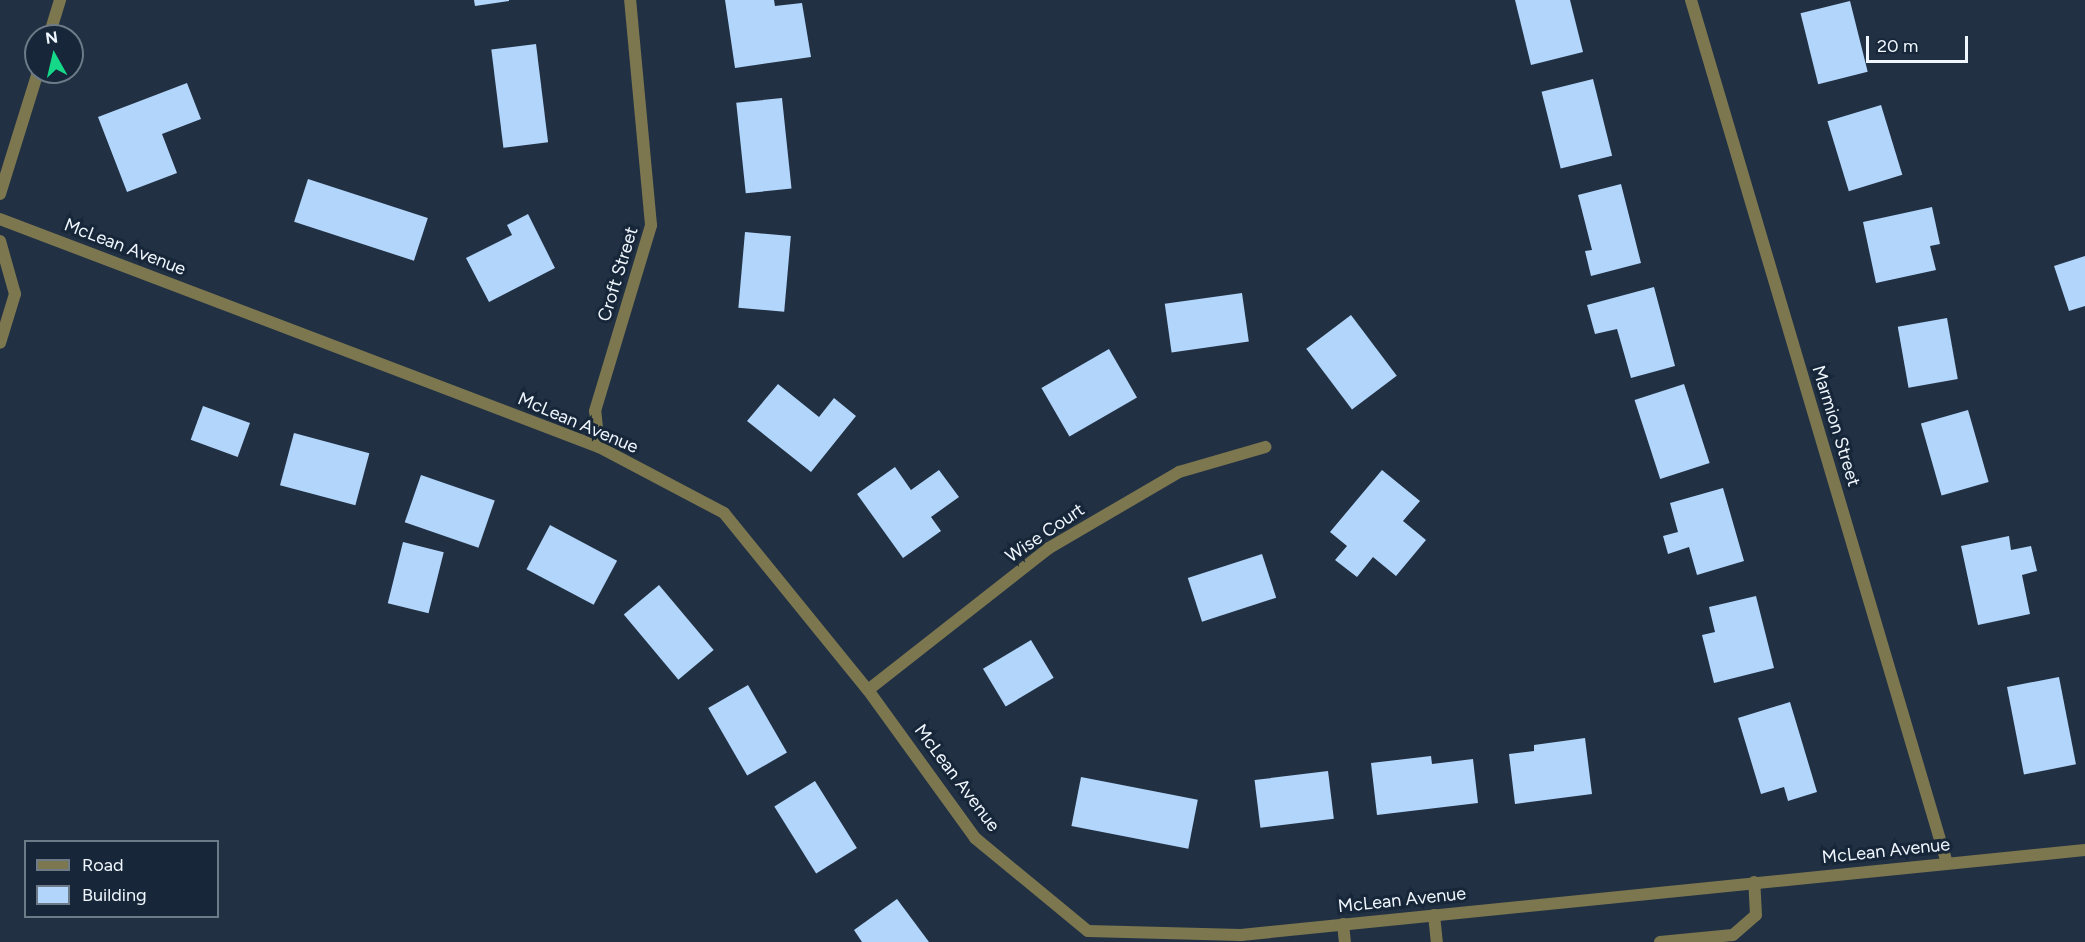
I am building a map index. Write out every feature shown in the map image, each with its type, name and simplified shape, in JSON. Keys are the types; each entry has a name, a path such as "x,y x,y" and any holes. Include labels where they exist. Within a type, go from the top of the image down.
{"street":[{"path":"53,24 60,0"},
{"name":"Croft Street","path":"599,447 595,411 651,225 630,0"},
{"name":"Marmion Street","path":"1691,0 1947,863"},
{"path":"0,194 34,84"},
{"name":"McLean Avenue","path":"0,219 599,447 724,513 868,690 975,838 1088,931 1252,938 1342,924 2085,850"},
{"path":"0,241 15,294 0,344"},
{"name":"Wise Court","path":"868,690 1049,548 1179,472 1265,447"},
{"path":"1660,942 1733,935 1756,915 1754,882"},
{"path":"1434,915 1437,942"},
{"path":"1342,924 1345,942"}],"building":[{"path":"474,0 509,0 509,1 475,6"},
{"path":"725,0 774,0 775,6 802,3 811,57 735,68"},
{"path":"1515,0 1570,0 1583,52 1531,65"},
{"path":"1850,1 1868,72 1818,84 1801,13"},
{"path":"536,44 548,142 503,148 491,49"},
{"path":"1593,79 1612,156 1561,168 1542,92"},
{"path":"187,83 201,119 162,134 177,173 127,192 98,117"},
{"path":"782,98 792,189 746,193 736,103"},
{"path":"1881,105 1902,175 1849,191 1827,121"},
{"path":"308,179 428,218 414,261 294,222"},
{"path":"1621,184 1641,263 1591,276 1585,251 1592,250 1578,195"},
{"path":"1932,207 1940,244 1930,246 1936,270 1876,283 1863,222"},
{"path":"528,214 555,268 489,302 466,258 512,235 507,225"},
{"path":"745,232 791,236 784,312 738,308"},
{"path":"2085,256 2085,306 2069,311 2054,266"},
{"path":"1654,287 1675,366 1631,378 1617,329 1595,334 1587,305"},
{"path":"1242,293 1249,342 1172,352 1165,304"},
{"path":"1351,315 1397,376 1352,409 1306,349"},
{"path":"1947,318 1958,379 1909,388 1898,327"},
{"path":"1109,349 1137,397 1069,436 1041,388"},
{"path":"778,384 819,417 834,398 856,416 811,472 747,421"},
{"path":"1684,384 1710,463 1660,479 1635,400"},
{"path":"203,406 250,423 238,457 191,440"},
{"path":"1968,410 1989,482 1942,496 1921,424"},
{"path":"294,433 369,453 355,505 280,485"},
{"path":"895,467 911,490 939,470 959,497 931,517 941,531 903,558 857,494"},
{"path":"1382,470 1420,501 1403,521 1426,540 1396,576 1373,557 1357,577 1335,560 1347,546 1330,532"},
{"path":"421,475 495,500 478,548 405,522"},
{"path":"1723,488 1744,561 1697,575 1689,547 1668,554 1663,536 1678,532 1670,503"},
{"path":"550,525 617,561 594,605 527,569"},
{"path":"2009,536 2011,550 2031,546 2037,571 2022,575 2030,614 1978,625 1961,546"},
{"path":"403,542 444,552 429,613 388,603"},
{"path":"1262,554 1276,598 1202,622 1188,578"},
{"path":"659,585 714,650 678,680 624,615"},
{"path":"1756,596 1774,668 1714,683 1702,635 1715,632 1709,607"},
{"path":"1031,640 1054,678 1006,707 983,669"},
{"path":"2059,677 2076,764 2024,774 2007,687"},
{"path":"748,685 787,753 747,776 708,708"},
{"path":"1790,702 1817,792 1788,801 1784,787 1761,794 1738,718"},
{"path":"1585,738 1592,794 1515,804 1509,754 1534,751 1534,745"},
{"path":"1431,756 1432,764 1473,759 1478,803 1377,815 1371,763"},
{"path":"1328,771 1334,819 1260,828 1255,780"},
{"path":"1081,777 1198,800 1188,849 1071,826"},
{"path":"815,781 857,848 816,873 774,806"},
{"path":"897,899 929,942 862,942 854,930"}]}
